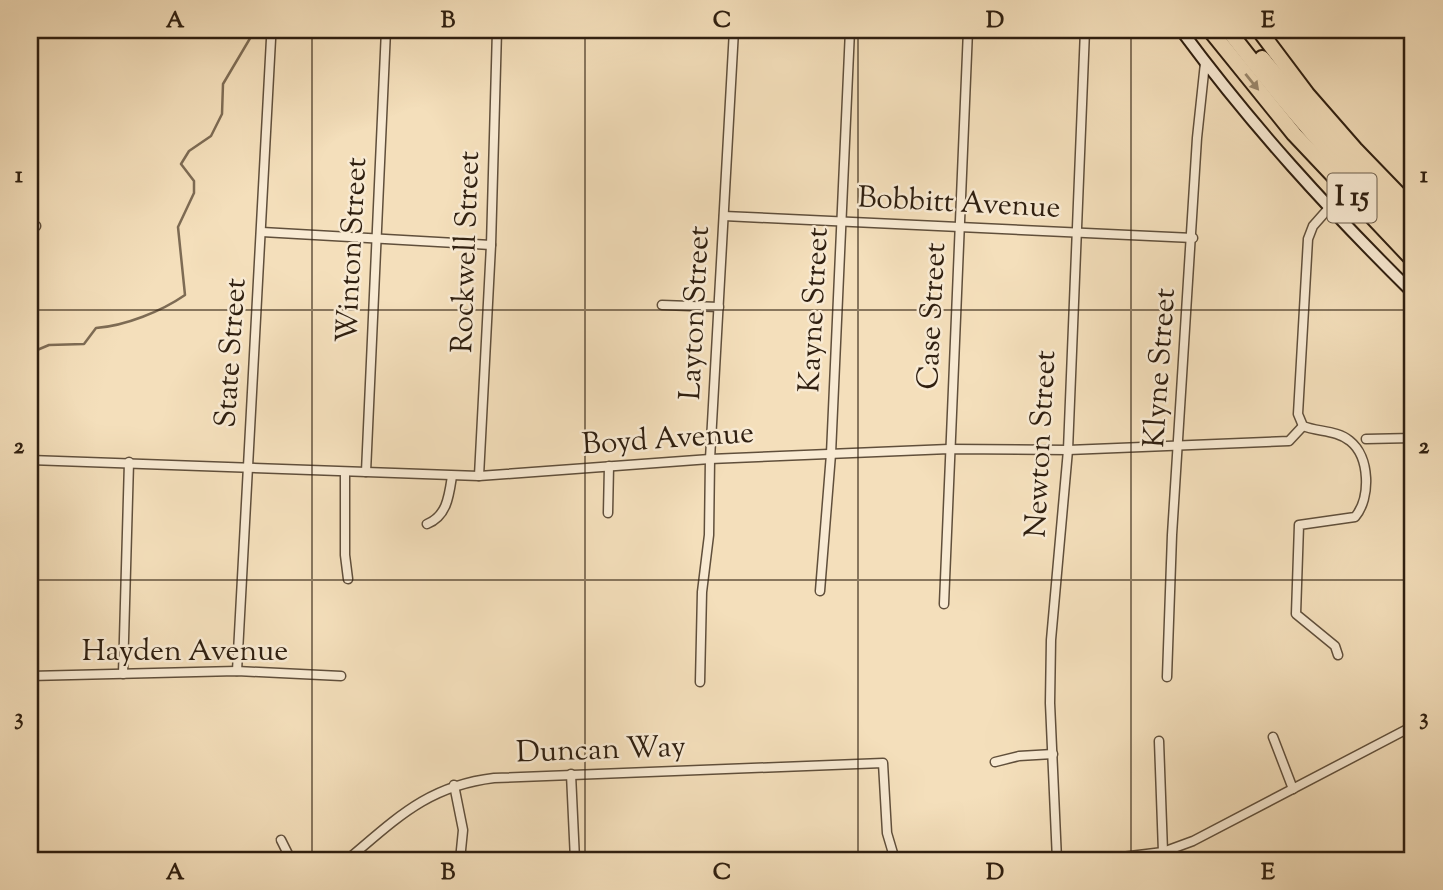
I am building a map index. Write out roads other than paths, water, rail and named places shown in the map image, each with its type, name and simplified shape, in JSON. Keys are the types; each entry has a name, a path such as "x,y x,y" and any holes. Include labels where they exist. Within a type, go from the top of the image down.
{"highway":[{"name":"I 15","path":"1210,30 1294,134 1413,260"},
{"path":"1228,30 1354,183 1413,241"},
{"path":"1240,30 1346,158 1413,225"},
{"name":"I 15","path":"1259,30 1307,94 1413,209"}],"main road":[{"path":"1181,30 1267,141 1328,209 1413,293"}],"street":[{"name":"Winton Street","path":"366,472 374,239 386,30"},
{"name":"Rockwell Street","path":"480,477 491,245 497,30"},
{"name":"Layton Street","path":"700,682 702,593 709,535 710,459 734,30"},
{"name":"Kayne Street","path":"820,591 831,454 850,30"},
{"name":"Case Street","path":"944,604 968,30"},
{"name":"Newton Street","path":"1058,860 1051,640 1068,450 1074,233 1085,30"},
{"name":"State Street","path":"237,671 271,38"},
{"name":"Klyne Street","path":"1167,677 1197,138 1205,63"},
{"path":"1328,209 1313,226 1307,248 1298,414 1303,426 1350,440 1362,459 1365,473 1364,499 1355,517 1299,525 1296,544 1296,614 1335,646 1338,656"},
{"name":"Bobbitt Avenue","path":"724,216 1193,238"},
{"path":"262,232 491,245"},
{"path":"662,305 719,307"},
{"name":"Boyd Avenue","path":"30,460 248,466 480,477 710,459 949,449 1068,450 1289,441 1303,426"},
{"path":"1366,439 1413,438"},
{"path":"123,674 129,463"},
{"path":"608,513 609,466"},
{"path":"345,472 345,555 348,579"},
{"path":"427,524 439,519 444,512 452,476"},
{"path":"1409,510 1413,489"},
{"name":"Hayden Avenue","path":"30,676 237,671 341,676"},
{"path":"1097,860 1163,852 1193,841 1413,726"},
{"path":"1273,737 1293,789"},
{"path":"1159,741 1163,852"},
{"path":"995,762 1019,756 1053,754"},
{"name":"Duncan Way","path":"347,860 400,814 427,797 454,785 494,778 571,774 883,763 887,832 895,860"},
{"path":"571,774 575,860"},
{"path":"454,785 463,831 460,860"},
{"path":"281,840 291,860"}],"waterway":[{"path":"30,353 49,345 84,344 96,328 143,317 185,295 178,227 194,193 194,181 181,164 189,151 211,136 222,114 223,84 255,30"}]}
